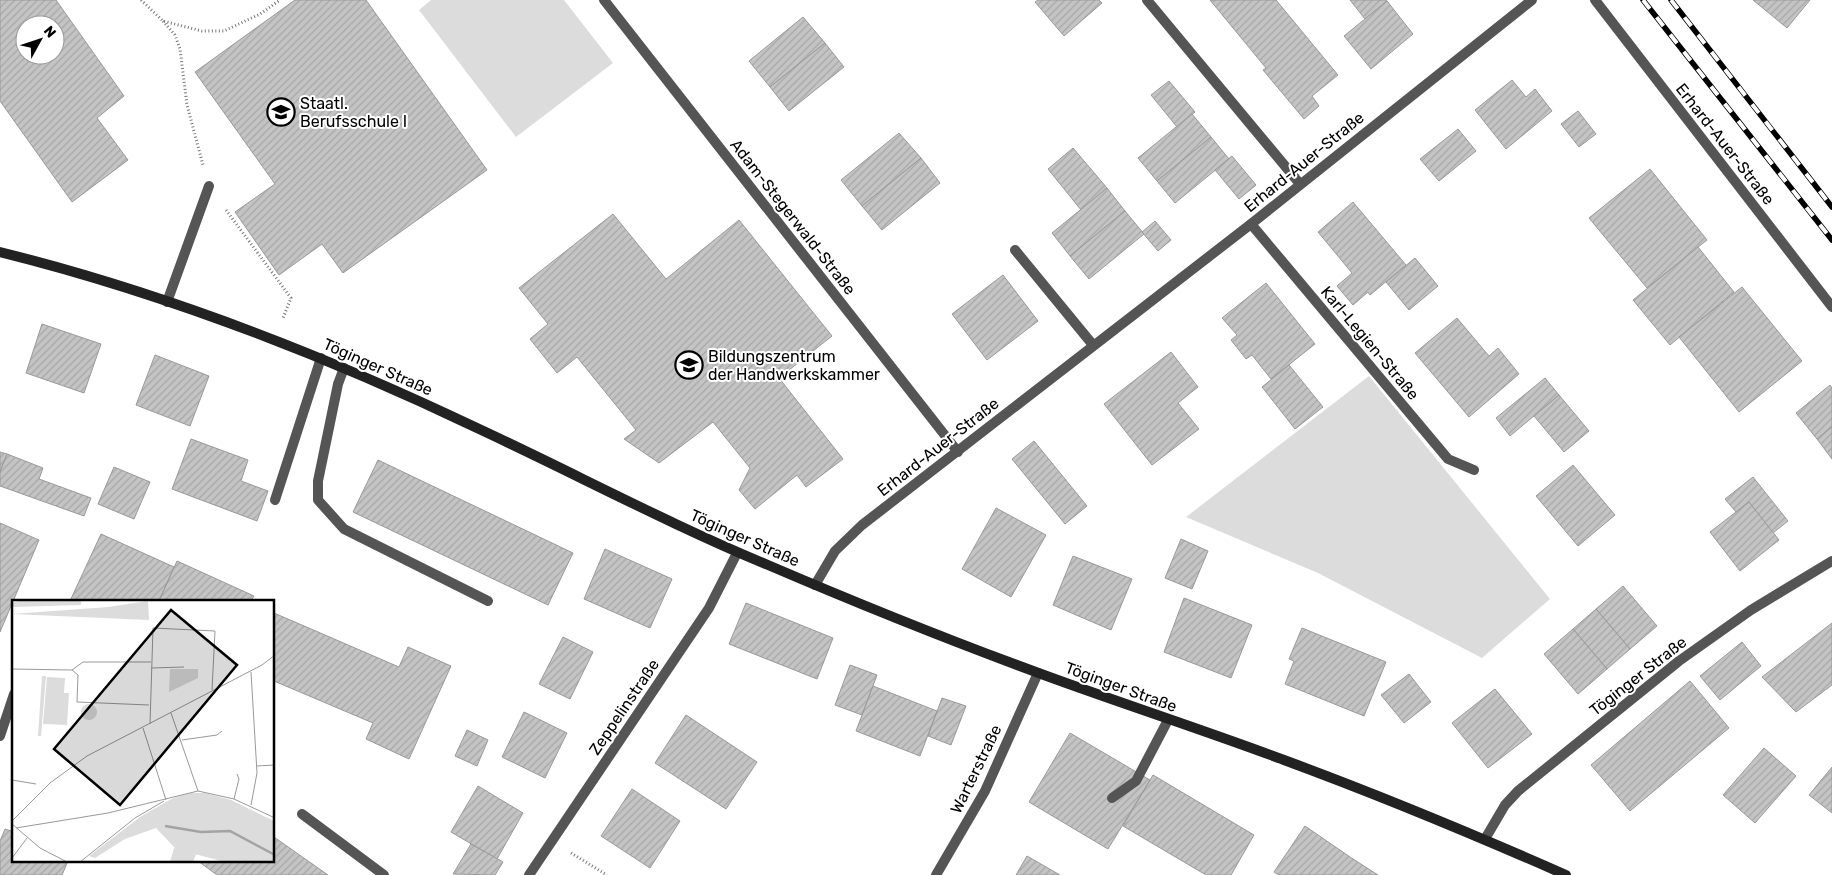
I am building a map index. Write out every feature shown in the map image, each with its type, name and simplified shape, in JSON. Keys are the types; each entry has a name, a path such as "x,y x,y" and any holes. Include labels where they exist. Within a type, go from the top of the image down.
{"street":[{"name":"Adam-Stegerwald-Straße","path":"604,0 958,452"},
{"path":"1147,0 1300,184"},
{"name":"Erhard-Auer-Straße","path":"814,585 835,550 862,525 1251,224 1532,0"},
{"name":"Erhard-Auer-Straße","path":"1595,0 1832,306"},
{"path":"167,302 209,186"},
{"name":"Karl-Legien-Straße","path":"1251,224 1448,459 1474,470"},
{"path":"1015,250 1093,345"},
{"name":"Töginger Straße","path":"0,252 46,264 167,302 275,339 473,426 738,553 814,585 1038,673 1283,759 1485,839 1566,875"},
{"path":"275,500 321,358"},
{"path":"344,368 338,384 318,481 318,500 344,529 488,601"},
{"name":"Zeppelinstraße","path":"529,875 709,608 738,553"},
{"name":"Töginger Straße","path":"1485,839 1505,805 1518,791 1679,661 1751,610 1832,561"},
{"name":"Warterstraße","path":"936,875 985,792 1038,673"},
{"path":"0,736 12,700"},
{"path":"1112,798 1136,781 1168,720"},
{"path":"302,814 384,875"}],"path":[{"path":"141,0 163,21 202,31 224,31 260,14 280,0"},
{"path":"286,309 291,298"},
{"path":"551,841 607,875"}],"shaded area":[{"path":"431,0 564,0 613,63 516,137 419,10"},
{"path":"1369,376 1550,599 1482,658 1318,573 1186,517"}],"building":[{"path":"0,0 56,0 124,96 97,118 128,160 72,202 0,101"},
{"path":"295,0 366,0 487,170 343,273 322,244 279,275 235,212 275,184 195,72"},
{"path":"1038,0 1099,0 1102,3 1064,36 1035,2"},
{"path":"1210,0 1276,0 1338,75 1312,96 1319,106 1304,119 1263,70 1266,68"},
{"path":"1350,0 1386,0 1387,1 1365,19"},
{"path":"1753,0 1810,0 1787,28"},
{"path":"1387,1 1413,34 1371,69 1344,36"},
{"path":"803,17 825,43 770,87 749,61"},
{"path":"825,43 844,67 789,111 770,87"},
{"path":"1512,80 1526,97 1535,89 1552,111 1506,149 1475,110"},
{"path":"1169,81 1195,112 1177,127 1151,95"},
{"path":"1578,111 1596,134 1579,147 1561,124"},
{"path":"1192,114 1211,137 1157,181 1138,158"},
{"path":"1458,129 1476,151 1439,181 1420,159"},
{"path":"899,133 921,158 862,206 841,180"},
{"path":"1211,137 1229,159 1175,203 1157,181"},
{"path":"1073,148 1107,188 1081,210 1048,169"},
{"path":"1232,156 1256,185 1239,199 1215,170"},
{"path":"921,158 940,183 882,230 862,206"},
{"path":"1650,169 1707,240 1647,288 1589,218"},
{"path":"1107,188 1125,211 1070,256 1052,233"},
{"path":"1353,202 1406,265 1370,295 1368,292 1353,305 1337,286 1352,273 1318,232"},
{"path":"1125,211 1144,234 1089,279 1070,256"},
{"name":"Bildungszentrum der Handwerkskammer","path":"613,214 666,279 739,220 832,336 779,378 843,459 806,487 797,475 755,509 739,490 750,468 713,422 659,463 624,439 636,430 577,357 557,373 530,339 548,324 519,288"},
{"path":"1155,221 1171,240 1158,251 1142,232"},
{"path":"1698,247 1734,292 1670,345 1633,300"},
{"path":"1415,258 1438,286 1409,310 1386,282"},
{"path":"1003,275 1038,321 987,360 952,314"},
{"path":"1266,283 1315,344 1271,379 1252,355 1246,359 1231,340 1237,335 1222,318"},
{"path":"1742,287 1802,361 1739,412 1679,337"},
{"path":"1457,318 1489,356 1498,348 1519,374 1469,417 1415,353"},
{"path":"42,324 101,344 84,393 26,373"},
{"path":"1171,352 1198,387 1178,403 1199,429 1152,465 1104,404"},
{"path":"155,355 209,376 190,426 136,405"},
{"path":"1289,365 1323,407 1295,429 1262,387"},
{"path":"1545,378 1559,395 1510,436 1496,418"},
{"path":"1830,385 1832,388 1832,427 1817,439 1796,413"},
{"path":"1559,395 1589,431 1564,452 1534,416"},
{"path":"1832,427 1832,459 1817,439"},
{"path":"191,439 248,460 241,481 268,491 257,521 172,489"},
{"path":"1034,441 1087,506 1065,524 1012,459"},
{"path":"0,452 7,454 0,472"},
{"path":"7,454 43,468 39,479 91,498 84,516 0,486 0,472"},
{"path":"378,460 573,553 548,605 353,512"},
{"path":"1573,465 1615,515 1578,546 1536,496"},
{"path":"114,467 150,482 134,519 98,504"},
{"path":"1753,477 1788,521 1773,533 1749,502 1736,512 1725,499"},
{"path":"1749,502 1779,540 1740,571 1710,532"},
{"path":"996,508 1046,535 1011,597 962,569"},
{"path":"0,523 39,540 0,632"},
{"path":"101,534 174,567 159,600 70,600"},
{"path":"1181,539 1208,551 1192,589 1165,578"},
{"path":"605,549 672,579 650,628 584,599"},
{"path":"1073,556 1132,579 1111,630 1053,605"},
{"path":"177,561 254,596 252,600 159,600"},
{"path":"1623,586 1657,626 1630,649 1596,609"},
{"path":"1184,598 1252,625 1231,678 1164,652"},
{"path":"746,603 833,638 817,679 729,644"},
{"path":"1596,609 1630,649 1607,669 1573,629"},
{"path":"275,613 399,667 408,647 451,666 409,759 366,739 373,723 275,681"},
{"path":"1832,623 1832,685 1796,712 1762,677"},
{"path":"1302,628 1386,662 1364,716 1285,684 1294,661 1289,659"},
{"path":"1573,629 1607,669 1578,694 1544,654"},
{"path":"563,637 593,652 570,699 539,684"},
{"path":"1742,642 1761,666 1720,700 1700,676"},
{"path":"850,665 877,675 862,715 835,705"},
{"path":"1409,674 1431,702 1404,723 1381,695"},
{"path":"1690,681 1729,728 1630,811 1591,765"},
{"path":"873,686 937,711 920,756 856,731"},
{"path":"1495,689 1532,734 1488,768 1452,723"},
{"path":"942,698 966,706 951,745 928,736"},
{"path":"524,712 567,733 545,778 502,757"},
{"path":"686,715 757,762 726,809 655,763"},
{"path":"467,730 488,740 477,766 455,756"},
{"path":"1070,733 1150,780 1108,849 1029,802"},
{"path":"1764,748 1796,776 1755,823 1723,795"},
{"path":"1832,767 1832,813 1809,795"},
{"path":"1153,775 1254,835 1231,875 1206,875 1123,826"},
{"path":"478,786 523,813 497,859 451,832"},
{"path":"632,789 680,821 650,868 601,836"},
{"path":"1305,826 1378,875 1279,875 1274,872"},
{"path":"5,829 12,831 12,862 68,862 62,875 0,875 0,841"},
{"path":"275,838 328,875 217,875 199,862 275,862"},
{"path":"471,844 503,862 495,875 453,874"},
{"path":"1027,856 1060,875 1016,875"}],"railway":[{"path":"1643,0 1832,240"},
{"path":"1671,0 1832,207"}],"place":[{"name":"Staatl. Berufsschule I","path":"281,112"},
{"name":"Bildungszentrum der Handwerkskammer","path":"689,365"}]}
